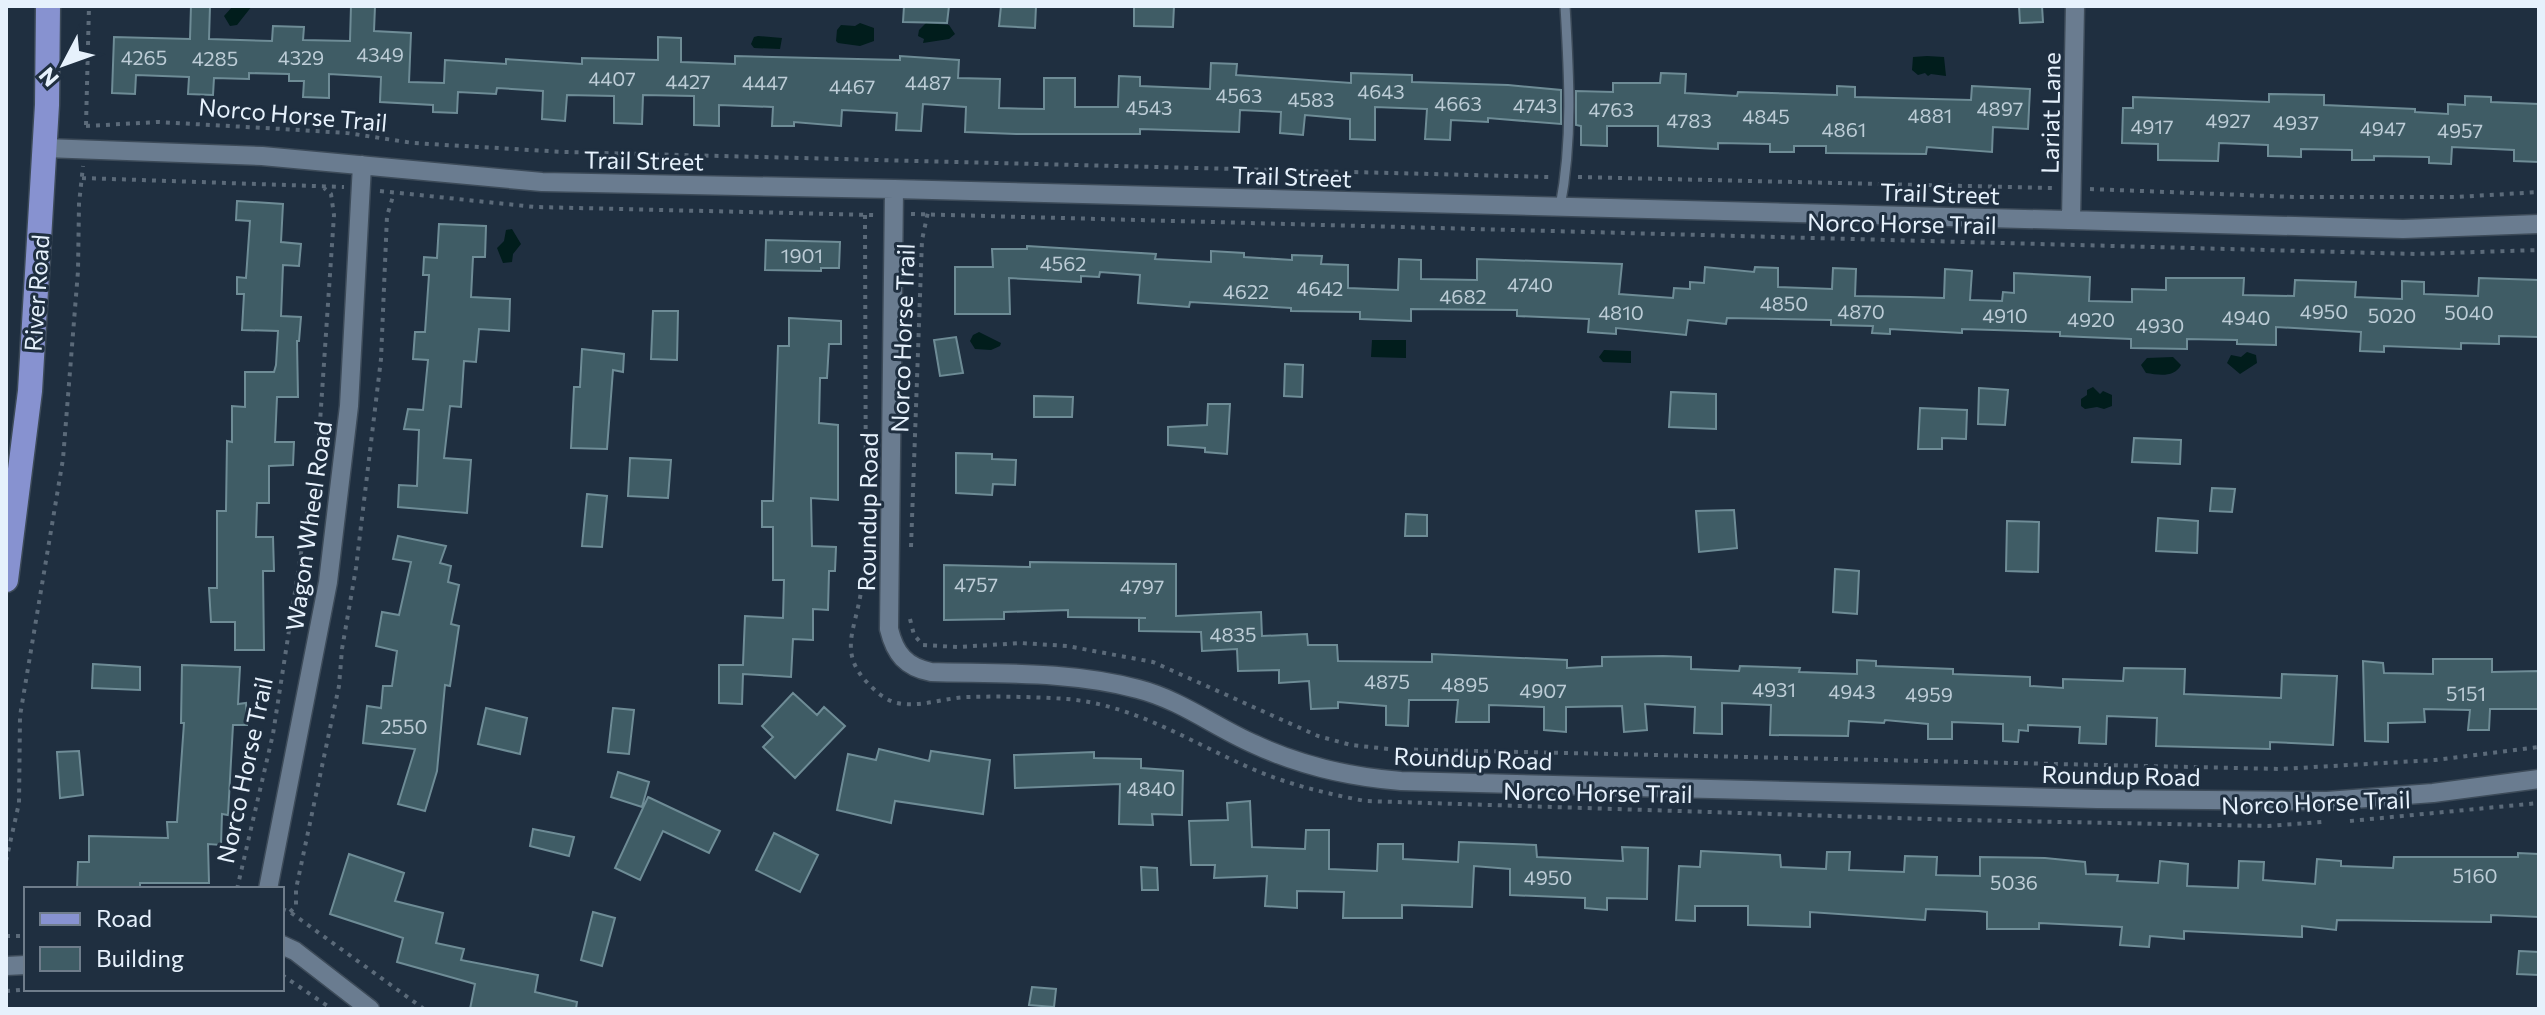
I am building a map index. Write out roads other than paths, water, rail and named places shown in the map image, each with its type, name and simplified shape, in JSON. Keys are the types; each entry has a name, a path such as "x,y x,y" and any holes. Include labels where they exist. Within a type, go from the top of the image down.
{"main road":[{"name":"River Road","path":"6,580 30,391 45,148 48,6"}],"street":[{"name":"Lariat Lane","path":"2071,220 2075,6"},
{"name":"Trail Street","path":"45,148 262,156 542,182 2403,229 2539,224"},
{"name":"Wagon Wheel Road","path":"268,887 328,582 349,406 362,165"},
{"name":"Roundup Road","path":"894,189 889,629 898,653 915,669 1054,676 1140,689 1183,706 1252,743 1288,758 1331,771 1375,779 2097,799 2327,801 2433,793 2539,779"},
{"path":"284,946 295,951 370,1009"}],"lane":[{"path":"1560,207 1570,101 1565,6"}]}
